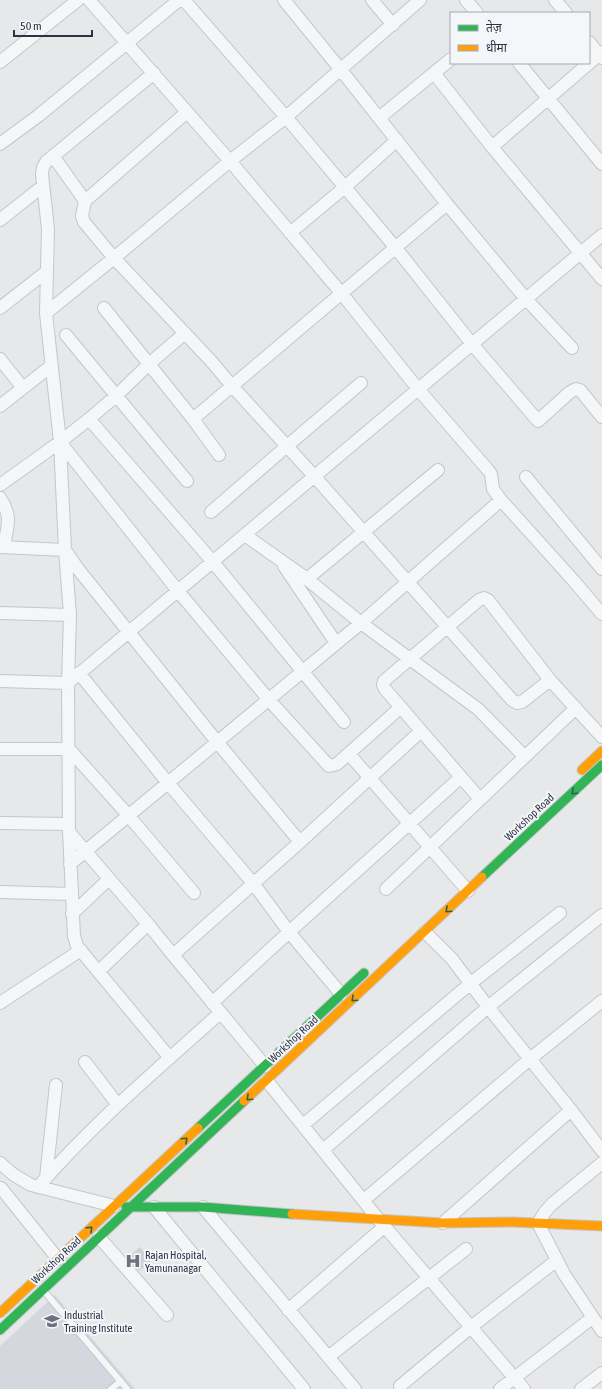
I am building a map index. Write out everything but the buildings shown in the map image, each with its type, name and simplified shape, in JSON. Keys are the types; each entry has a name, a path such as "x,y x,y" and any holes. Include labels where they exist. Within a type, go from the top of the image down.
{"main road":[{"path":"574,777 602,751"},
{"name":"Workshop Road","path":"0,1330 425,932 463,885 602,766"},
{"name":"Workshop Road","path":"0,1313 370,968"},
{"path":"114,1206 131,1208 203,1207 382,1223 602,1226"}],"street":[{"path":"0,62 78,0"},
{"path":"89,0 230,161 342,294 418,389 488,470 491,474 493,489 501,500 602,614"},
{"path":"0,144 38,116 179,0"},
{"path":"184,0 345,187 472,344 538,421 570,392 576,389 580,390 602,417"},
{"path":"284,0 398,140 447,204 526,299 572,348"},
{"path":"372,0 393,25"},
{"path":"46,313 230,161 286,117 420,0"},
{"path":"466,0 476,12"},
{"path":"555,0 565,12"},
{"path":"590,43 601,54 590,63"},
{"path":"379,118 450,60"},
{"path":"521,64 602,164"},
{"path":"492,147 589,64"},
{"path":"154,73 46,162 43,167 43,186 47,215 46,313 60,442 65,550 70,615 68,683 68,828 74,936 77,946 170,1058"},
{"path":"434,73 492,147 602,279"},
{"path":"84,200 187,112"},
{"path":"290,233 398,140"},
{"path":"53,156 84,200 82,216 84,222 114,258 185,333 315,477 406,582 512,700 517,703 525,700 550,680"},
{"path":"0,220 43,186"},
{"path":"193,419 447,204"},
{"path":"0,681 68,683 602,235"},
{"path":"0,308 46,272"},
{"path":"104,308 220,455"},
{"path":"0,485 60,442 89,419 185,333"},
{"path":"66,335 188,480"},
{"path":"0,359 23,388"},
{"path":"0,406 51,366"},
{"path":"211,512 361,383"},
{"path":"89,419 213,562 344,722"},
{"path":"60,442 178,591 269,700 329,766 337,764 401,707"},
{"path":"307,579 438,470"},
{"path":"526,476 602,569"},
{"path":"0,498 8,512 9,518 2,547 65,550"},
{"path":"70,864 128,815 218,743 361,623 501,500"},
{"path":"245,535 307,579 361,623 478,709 524,756"},
{"path":"65,550 78,569 218,743 300,842"},
{"path":"281,562 336,643"},
{"path":"480,799 383,685 384,681 479,600 484,598 488,600 550,680 602,737"},
{"path":"0,613 70,615"},
{"path":"79,673 168,783 253,883 289,932 342,994"},
{"path":"386,888 576,708"},
{"path":"172,955 300,842 422,731"},
{"path":"0,749 69,749 128,815 194,893"},
{"path":"349,754 463,885"},
{"path":"212,1003 461,777"},
{"path":"0,822 68,828"},
{"path":"68,828 84,851 148,924 265,1066"},
{"path":"72,914 109,879"},
{"path":"0,892 71,894"},
{"path":"303,1125 471,983 560,913"},
{"path":"323,1150 488,1007 602,915"},
{"path":"99,971 148,924"},
{"path":"425,932 452,959 602,1151"},
{"path":"0,1004 81,950"},
{"path":"364,1200 530,1059 602,1001"},
{"path":"42,1183 118,1105 220,1013"},
{"path":"85,1062 118,1105"},
{"path":"267,1080 382,1223 524,1389"},
{"path":"42,1183 56,1085"},
{"path":"443,1223 571,1110"},
{"path":"0,1163 22,1181 42,1183 114,1206"},
{"path":"602,1163 552,1204 538,1224 571,1286 602,1331"},
{"path":"14,1175 0,1188 58,1259"},
{"path":"154,1207 304,1389"},
{"path":"203,1207 355,1389"},
{"path":"288,1310 382,1223"},
{"path":"99,1238 167,1315"},
{"path":"328,1357 466,1249"},
{"path":"400,1386 471,1327 557,1260"},
{"path":"500,1389 592,1318"},
{"path":"581,1389 601,1375"}],"lane":[{"path":"43,1290 127,1389"},
{"path":"111,1389 121,1381"}],"shaded area":[{"name":"Industrial Training Institute","path":"55,1295 135,1389 0,1389 0,1346"}],"traffic: fast":[{"path":"482,877 602,765"},
{"path":"198,1128 364,973"},
{"path":"0,1330 244,1101"},
{"path":"126,1207 203,1207 292,1214"}],"traffic: slow":[{"path":"582,770 602,751"},
{"path":"244,1101 482,877"},
{"path":"0,1313 198,1128"},
{"path":"292,1214 443,1223 512,1222 602,1226"}],"place":[{"name":"Rajan Hospital, Yamunanagar","path":"133,1261"},
{"name":"Industrial Training Institute","path":"52,1321"}]}
